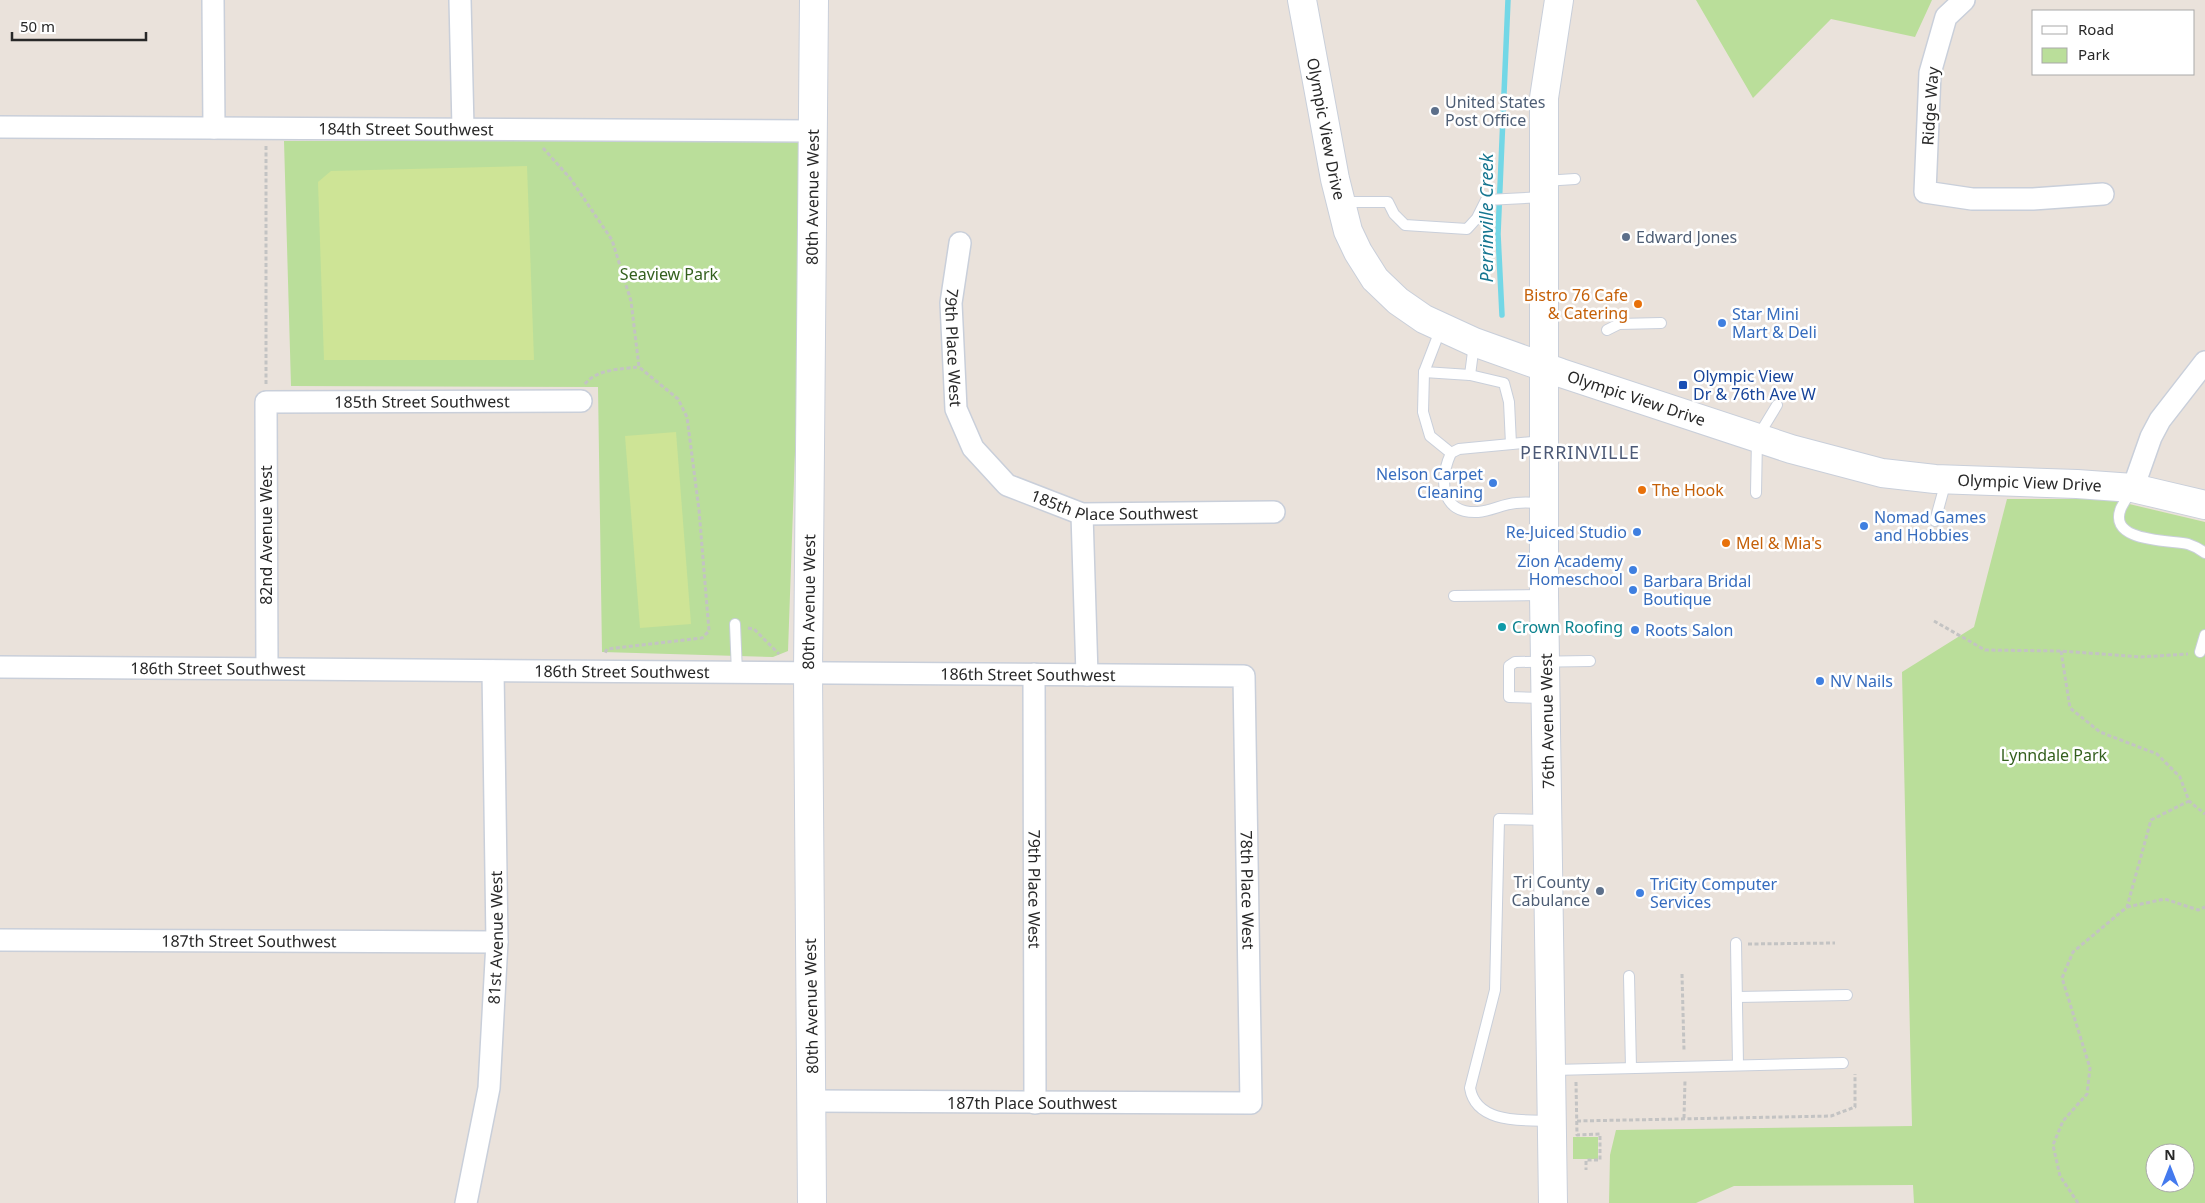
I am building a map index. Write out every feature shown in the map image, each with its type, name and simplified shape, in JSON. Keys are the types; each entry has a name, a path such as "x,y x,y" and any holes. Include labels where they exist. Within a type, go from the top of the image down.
{"street":[{"path":"213,0 214,128"},
{"path":"460,0 463,128"},
{"name":"80th Avenue West","path":"812,1203 808,674 814,0"},
{"name":"Olympic View Drive","path":"1302,0 1340,202 1352,241 1375,278 1398,301 1441,328 1474,342 1757,438 1882,473 1947,480 2077,484 2133,488 2205,505"},
{"name":"76th Avenue West","path":"1553,1203 1564,1121 1564,1074 1549,820 1547,662 1544,595 1544,98 1559,0"},
{"name":"Ridge Way","path":"1964,0 1946,17 1930,73 1925,192 1972,199 2033,199 2103,194"},
{"name":"184th Street Southwest","path":"0,127 525,128 813,131"},
{"name":"79th Place West","path":"960,243 951,303 956,409 973,448"},
{"path":"2133,488 2151,438 2160,420 2205,362"},
{"name":"185th Street Southwest","path":"266,402 580,401"},
{"name":"82nd Avenue West","path":"266,402 267,668"},
{"name":"185th Place Southwest","path":"973,448 1007,485 1082,514 1274,512"},
{"path":"1082,514 1087,675"},
{"name":"186th Street Southwest","path":"0,667 1244,676"},
{"name":"81st Avenue West","path":"466,1203 488,1088 497,942 493,670"},
{"name":"79th Place West","path":"1034,674 1035,1103"},
{"name":"78th Place West","path":"1244,676 1251,1103"},
{"name":"187th Street Southwest","path":"0,940 497,942"},
{"name":"187th Place Southwest","path":"812,1101 1251,1103"}],"lane":[{"path":"1340,202 1388,202 1394,214 1405,225 1467,229 1477,218 1486,200 1544,189 1575,179"},
{"path":"1607,330 1619,324 1661,323"},
{"path":"1441,328 1424,372 1423,412 1430,436 1451,453"},
{"path":"1470,375 1474,342"},
{"path":"1424,372 1470,375 1504,383 1509,402 1511,444"},
{"path":"1756,492 1757,438 1777,405"},
{"path":"1544,441 1459,449 1451,453 1444,471 1444,489 1451,505 1458,510 1478,512 1516,503 1545,503"},
{"path":"1935,521 1947,480"},
{"path":"2133,488 2121,509 2119,522 2124,529 2145,539 2188,545 2205,552"},
{"path":"1454,596 1544,595"},
{"path":"736,624 737,673"},
{"path":"2200,652 2205,635"},
{"path":"1547,698 1509,697 1509,666 1515,662 1590,661"},
{"path":"1549,820 1500,819 1495,990 1470,1088 1475,1102 1490,1114 1514,1119 1564,1121"},
{"path":"1738,1066 1737,997 1740,944"},
{"path":"1628,976 1631,1068"},
{"path":"1737,997 1847,995"},
{"path":"1564,1074 1631,1068 1843,1063"}],"path":[{"path":"266,128 266,402"},
{"path":"525,128 570,178 612,240 631,301 639,367 678,399 686,417 699,510 709,631 702,638 607,649 595,671"},
{"path":"580,401 582,388 591,377 616,370 639,367"},
{"path":"1934,621 1985,650 2061,651 2141,657 2200,652"},
{"path":"736,624 754,629 771,648 782,656"},
{"path":"2061,651 2070,708 2100,732 2158,754 2180,777 2188,801 2205,814"},
{"path":"2127,906 2151,820 2188,801"},
{"path":"2078,1203 2060,1176 2054,1145 2064,1121 2086,1094 2090,1068 2062,978 2073,952 2127,906 2165,899 2198,910 2205,906"},
{"path":"1740,944 1835,943"},
{"path":"1682,974 1684,1050"},
{"path":"1564,1074 1564,1121 1577,1135 1600,1134 1600,1160 1586,1160 1586,1170"},
{"path":"1564,1121 1831,1116 1856,1108 1855,1074"},
{"path":"1684,1077 1684,1118"}],"green space":[{"path":"1696,0 1932,0 1915,37 1831,19 1753,98"},
{"name":"Seaview Park","path":"284,141 806,141 788,651 773,657 602,652 598,387 291,386"},
{"path":"527,166 534,360 324,360 318,182 331,171"},
{"path":"676,432 691,624 640,628 625,436"},
{"name":"Lynndale Park","path":"2007,499 2108,499 2205,522 2205,1203 1914,1203 1913,1185 1734,1186 1696,1203 1609,1203 1610,1155 1616,1130 1912,1126 1902,672 1974,627"},
{"path":"1573,1137 1598,1137 1598,1159 1573,1159"}],"waterway":[{"name":"Perrinville Creek","path":"1502,315 1498,234 1508,0"}],"place":[{"name":"United States Post Office","path":"1435,111"},
{"name":"Edward Jones","path":"1626,237"},
{"name":"Bistro 76 Cafe & Catering","path":"1638,304"},
{"name":"Star Mini Mart & Deli","path":"1722,323"},
{"name":"Olympic View Dr & 76th Ave W","path":"1683,385"},
{"name":"Nelson Carpet Cleaning","path":"1493,483"},
{"name":"The Hook","path":"1642,490"},
{"name":"Nomad Games and Hobbies","path":"1864,526"},
{"name":"Re-Juiced Studio","path":"1637,532"},
{"name":"Mel & Mia's","path":"1726,543"},
{"name":"Zion Academy Homeschool","path":"1633,570"},
{"name":"Barbara Bridal Boutique","path":"1633,590"},
{"name":"Crown Roofing","path":"1502,627"},
{"name":"Roots Salon","path":"1635,630"},
{"name":"NV Nails","path":"1820,681"},
{"name":"Tri County Cabulance","path":"1600,891"},
{"name":"TriCity Computer Services","path":"1640,893"}],"district":[{"name":"PERRINVILLE","path":"1580,453"}]}
